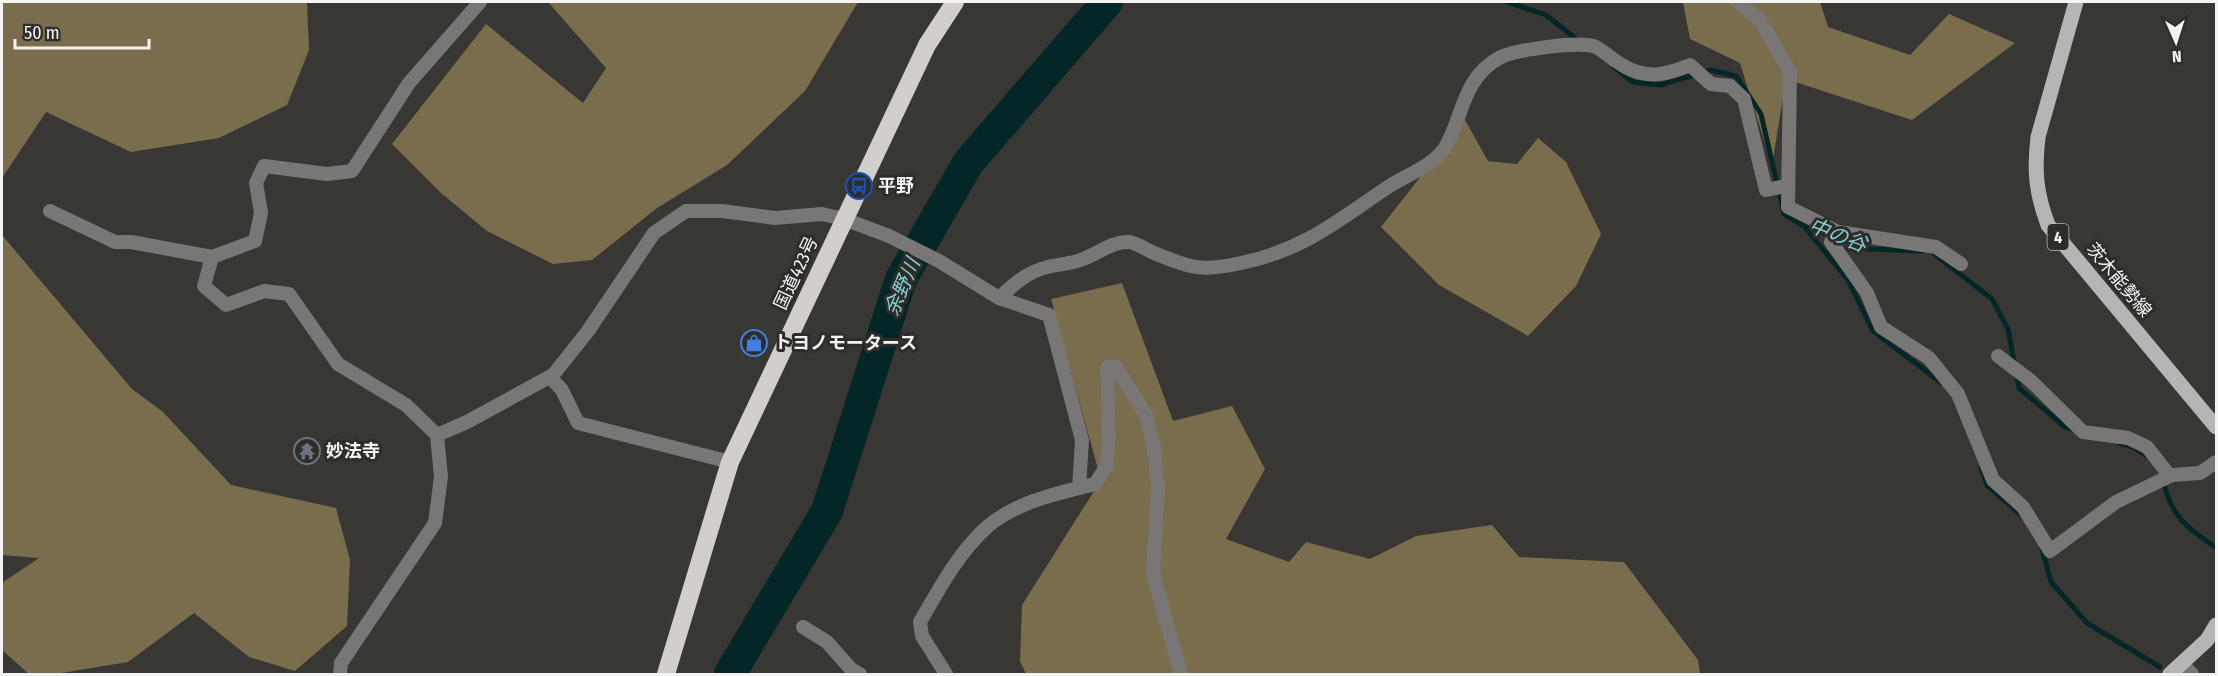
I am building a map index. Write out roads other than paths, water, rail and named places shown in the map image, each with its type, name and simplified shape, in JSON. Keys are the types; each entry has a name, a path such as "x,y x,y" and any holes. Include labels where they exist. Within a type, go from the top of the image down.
{"highway":[{"name":"国道423号","path":"666,675 730,462 927,45 955,2"}],"main road":[{"name":"茨木能勢線","path":"2076,2 2038,137 2035,159 2037,195 2048,225 2217,427"},
{"path":"2170,675 2187,669 2217,625"}],"street":[{"path":"50,211 115,242 131,242 212,257 255,242 261,213 256,183 264,166 327,174 352,171 409,83 480,2"},
{"path":"1738,2 1760,20 1790,72 1786,186 1788,207 1838,232 1936,248 1961,264"},
{"path":"999,298 1019,280 1045,267 1082,260 1110,246 1129,242 1180,264 1203,270 1242,263 1286,251 1337,224 1389,186 1437,158 1446,146 1462,100 1485,68 1499,58 1526,48 1594,46 1623,66 1646,76 1668,74 1690,65 1710,84 1730,86 1744,99 1766,190 1786,186"},
{"path":"437,435 467,422 550,377 588,331 654,233 686,211 722,211 775,218 822,213 889,236 939,261 999,298 1049,315 1082,440 1079,488"},
{"path":"1838,232 1831,242 1868,293 1881,327 1929,358 1958,394 1993,480 2023,507 2050,551 2116,502 2170,477 2200,473 2217,462"},
{"path":"212,257 204,286 226,305 264,291 289,294 338,364 406,405 437,435 441,477 435,523 341,663 340,675"},
{"path":"1998,356 2031,381 2083,432 2128,438 2147,447 2170,477"},
{"path":"946,675 922,636 920,622 971,543 989,526 1032,502 1095,484 1106,467 1109,436 1107,367 1116,367 1146,415 1154,447 1158,489 1153,574 1181,675"},
{"path":"550,377 562,390 578,423 730,462"},
{"path":"803,627 827,642 851,669 860,675"}],"waterway":[{"name":"余野川","path":"730,674 827,511 901,279 968,163 1107,2"},
{"name":"中の谷","path":"1507,2 1546,15 1580,42"},
{"name":"中の谷","path":"1614,67 1633,82 1660,85 1711,70 1736,76 1761,114 1784,214 1802,225 1867,249 1924,251"},
{"path":"1803,225 1848,280 1873,331 1943,384"},
{"name":"中の谷","path":"1933,253 1992,299 2008,329 2019,388 2065,427 2075,430"},
{"name":"中の谷","path":"2119,443 2133,447 2150,458"},
{"path":"1981,467 1987,485 2020,514"},
{"name":"中の谷","path":"2163,481 2171,504 2182,520 2215,547"},
{"path":"2041,545 2051,582 2087,623 2160,667"}],"place":[{"name":"平野","path":"859,186"},
{"name":"トヨノモータース","path":"754,343"},
{"name":"妙法寺","path":"307,451"}]}
